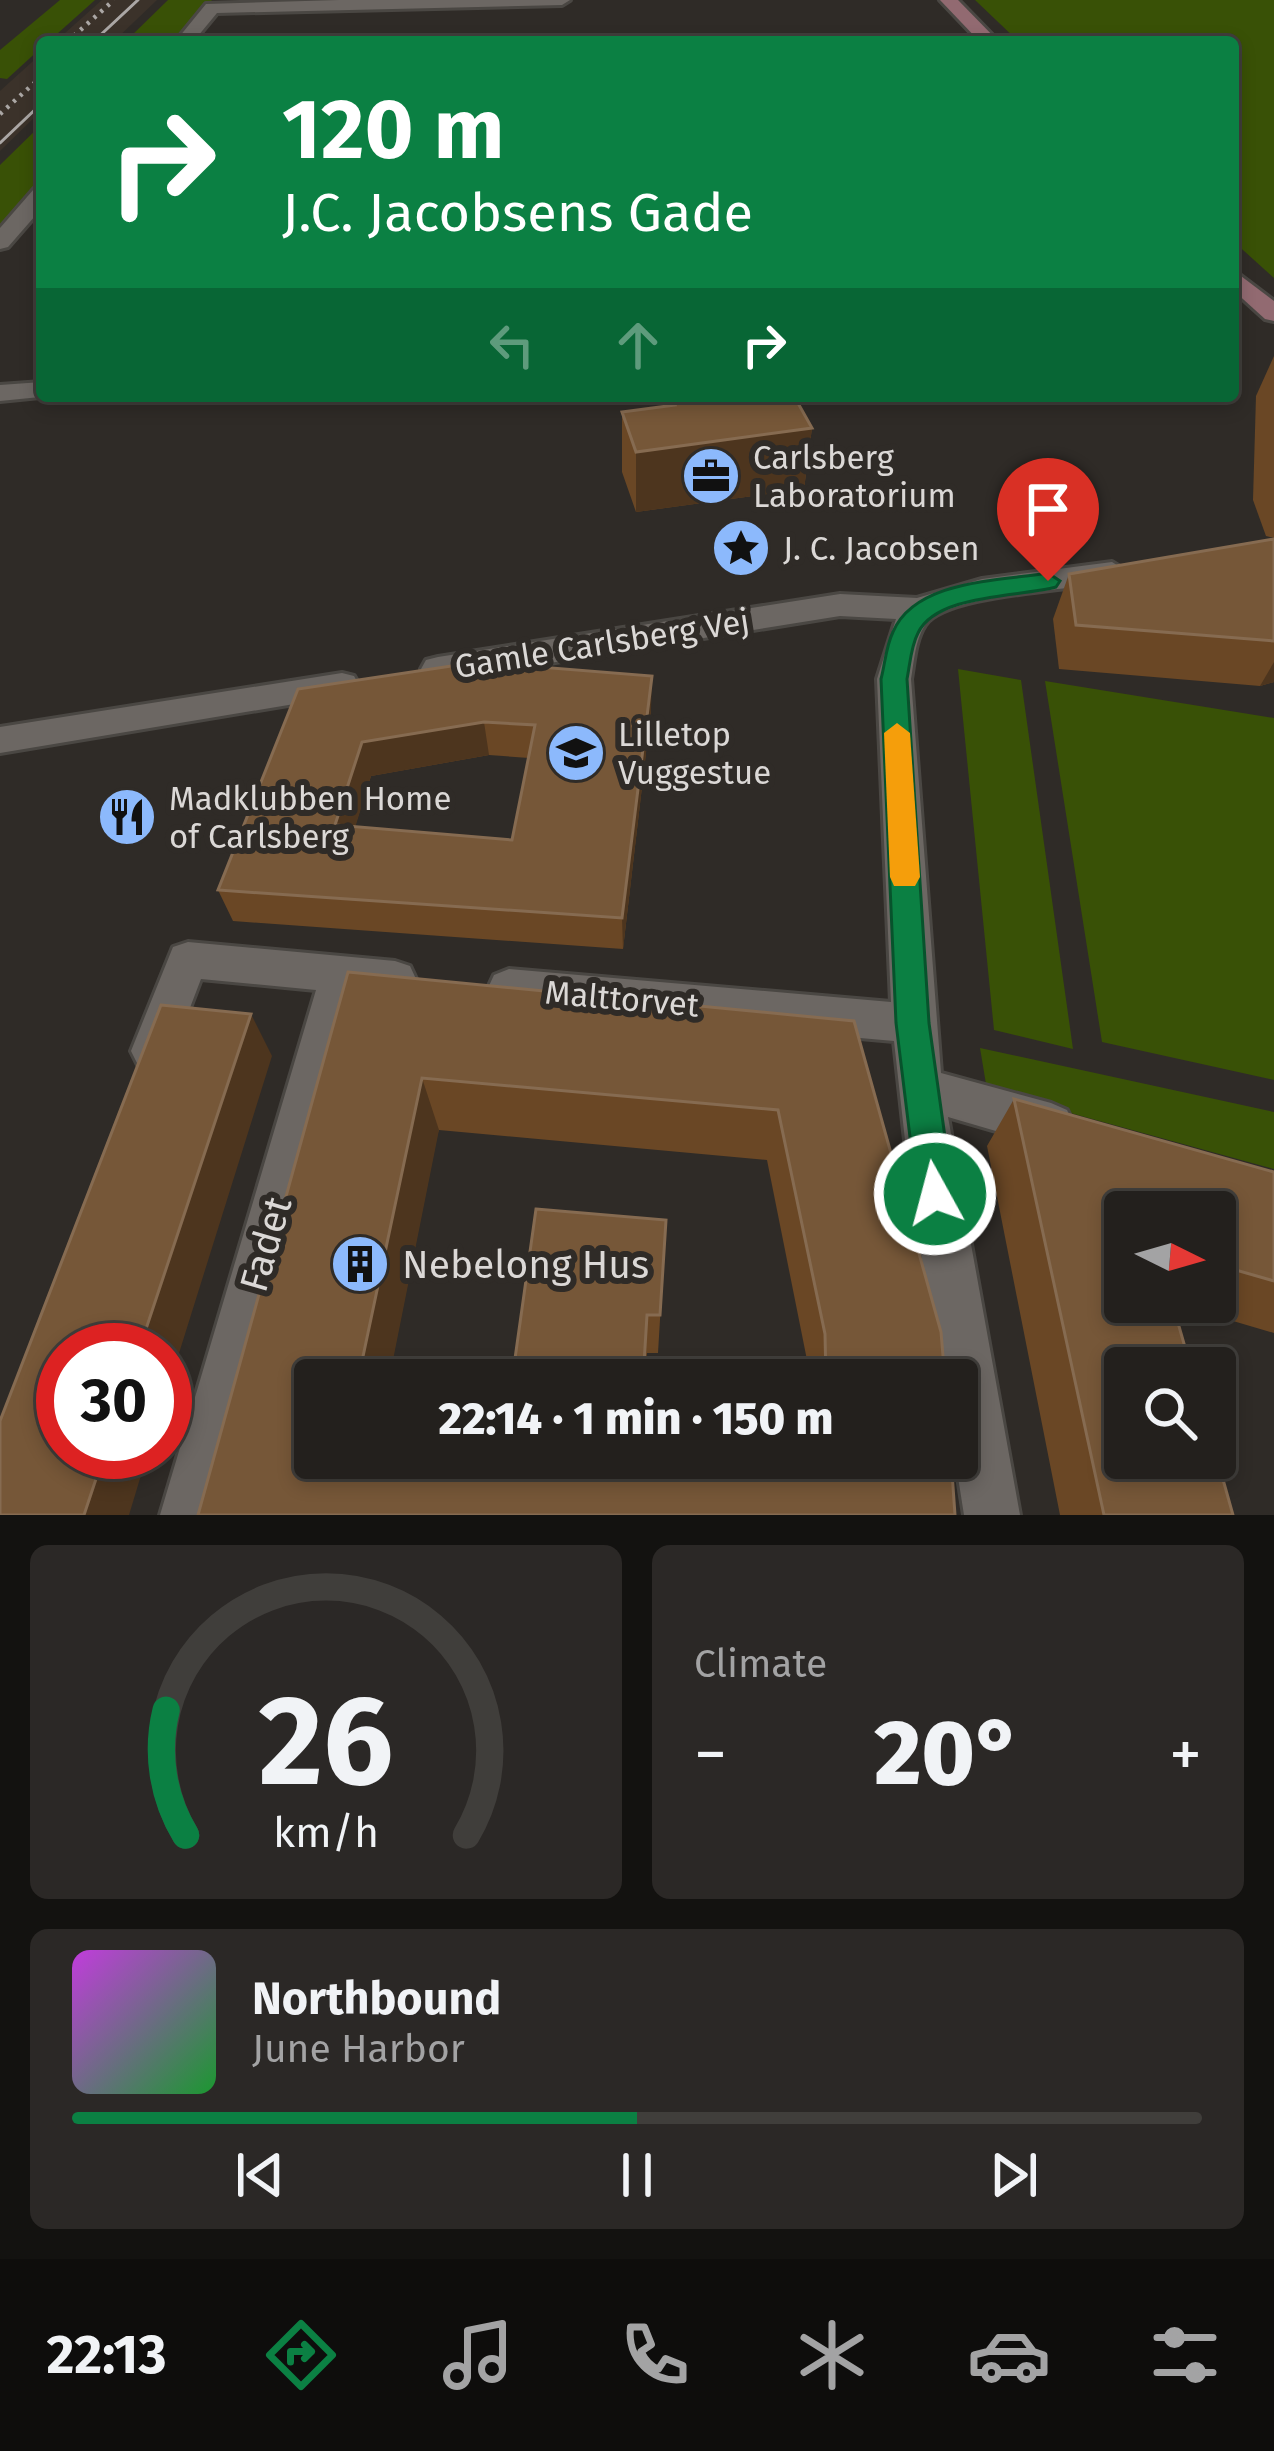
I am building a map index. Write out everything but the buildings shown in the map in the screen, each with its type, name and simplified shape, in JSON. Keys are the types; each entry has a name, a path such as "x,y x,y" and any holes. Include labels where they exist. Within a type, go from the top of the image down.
{"street":[{"path":"189,36 212,8 562,0"},
{"path":"948,0 984,36"},
{"path":"0,242 36,201"},
{"path":"1239,284 1274,314"},
{"path":"0,393 36,390"},
{"name":"Gamle Carlsberg Vej","path":"0,740 840,605 922,609 973,593 1138,568"},
{"path":"922,609 904,633 894,679 913,1023 935,1194 992,1515"},
{"path":"138,1089 188,961 434,982"},
{"name":"Fadet","path":"188,1515 341,974"},
{"name":"Malttorvet","path":"480,986 913,1023"},
{"path":"922,1089 1098,1138"}],"shaded area":[{"path":"102,0 157,0 119,36 62,36"},
{"path":"36,58 36,116 0,151 0,91"}],"green space":[{"path":"60,0 95,0 55,36 36,36 36,52 7,79 0,78 0,50"},
{"path":"168,0 212,0 179,36 131,36"},
{"path":"975,0 1274,0 1274,278 1239,246 1239,36 1013,36"},
{"path":"36,130 36,192 0,231 0,165"},
{"path":"958,669 1021,680 1073,1049 994,1030"},
{"path":"1045,681 1274,718 1274,1080 1102,1042"},
{"path":"980,1048 1274,1112 1274,1169 987,1090"}],"tram line":[{"path":"99,36 138,0"},
{"path":"0,143 36,109"}],"railway":[{"path":"74,36 114,0"},
{"path":"0,114 36,81"}],"slow traffic":[{"path":"897,733 905,877"}],"place":[{"name":"Carlsberg Laboratorium","path":"711,476"},
{"name":"J. C. Jacobsen","path":"741,548"},
{"name":"Lilletop Vuggestue","path":"576,753"},
{"name":"Madklubben Home of Carlsberg","path":"127,817"},
{"name":"Nebelong Hus","path":"360,1264"}],"route":[{"path":"935,1194 913,1023 894,679 904,633 922,609 973,593 1048,581"}]}
